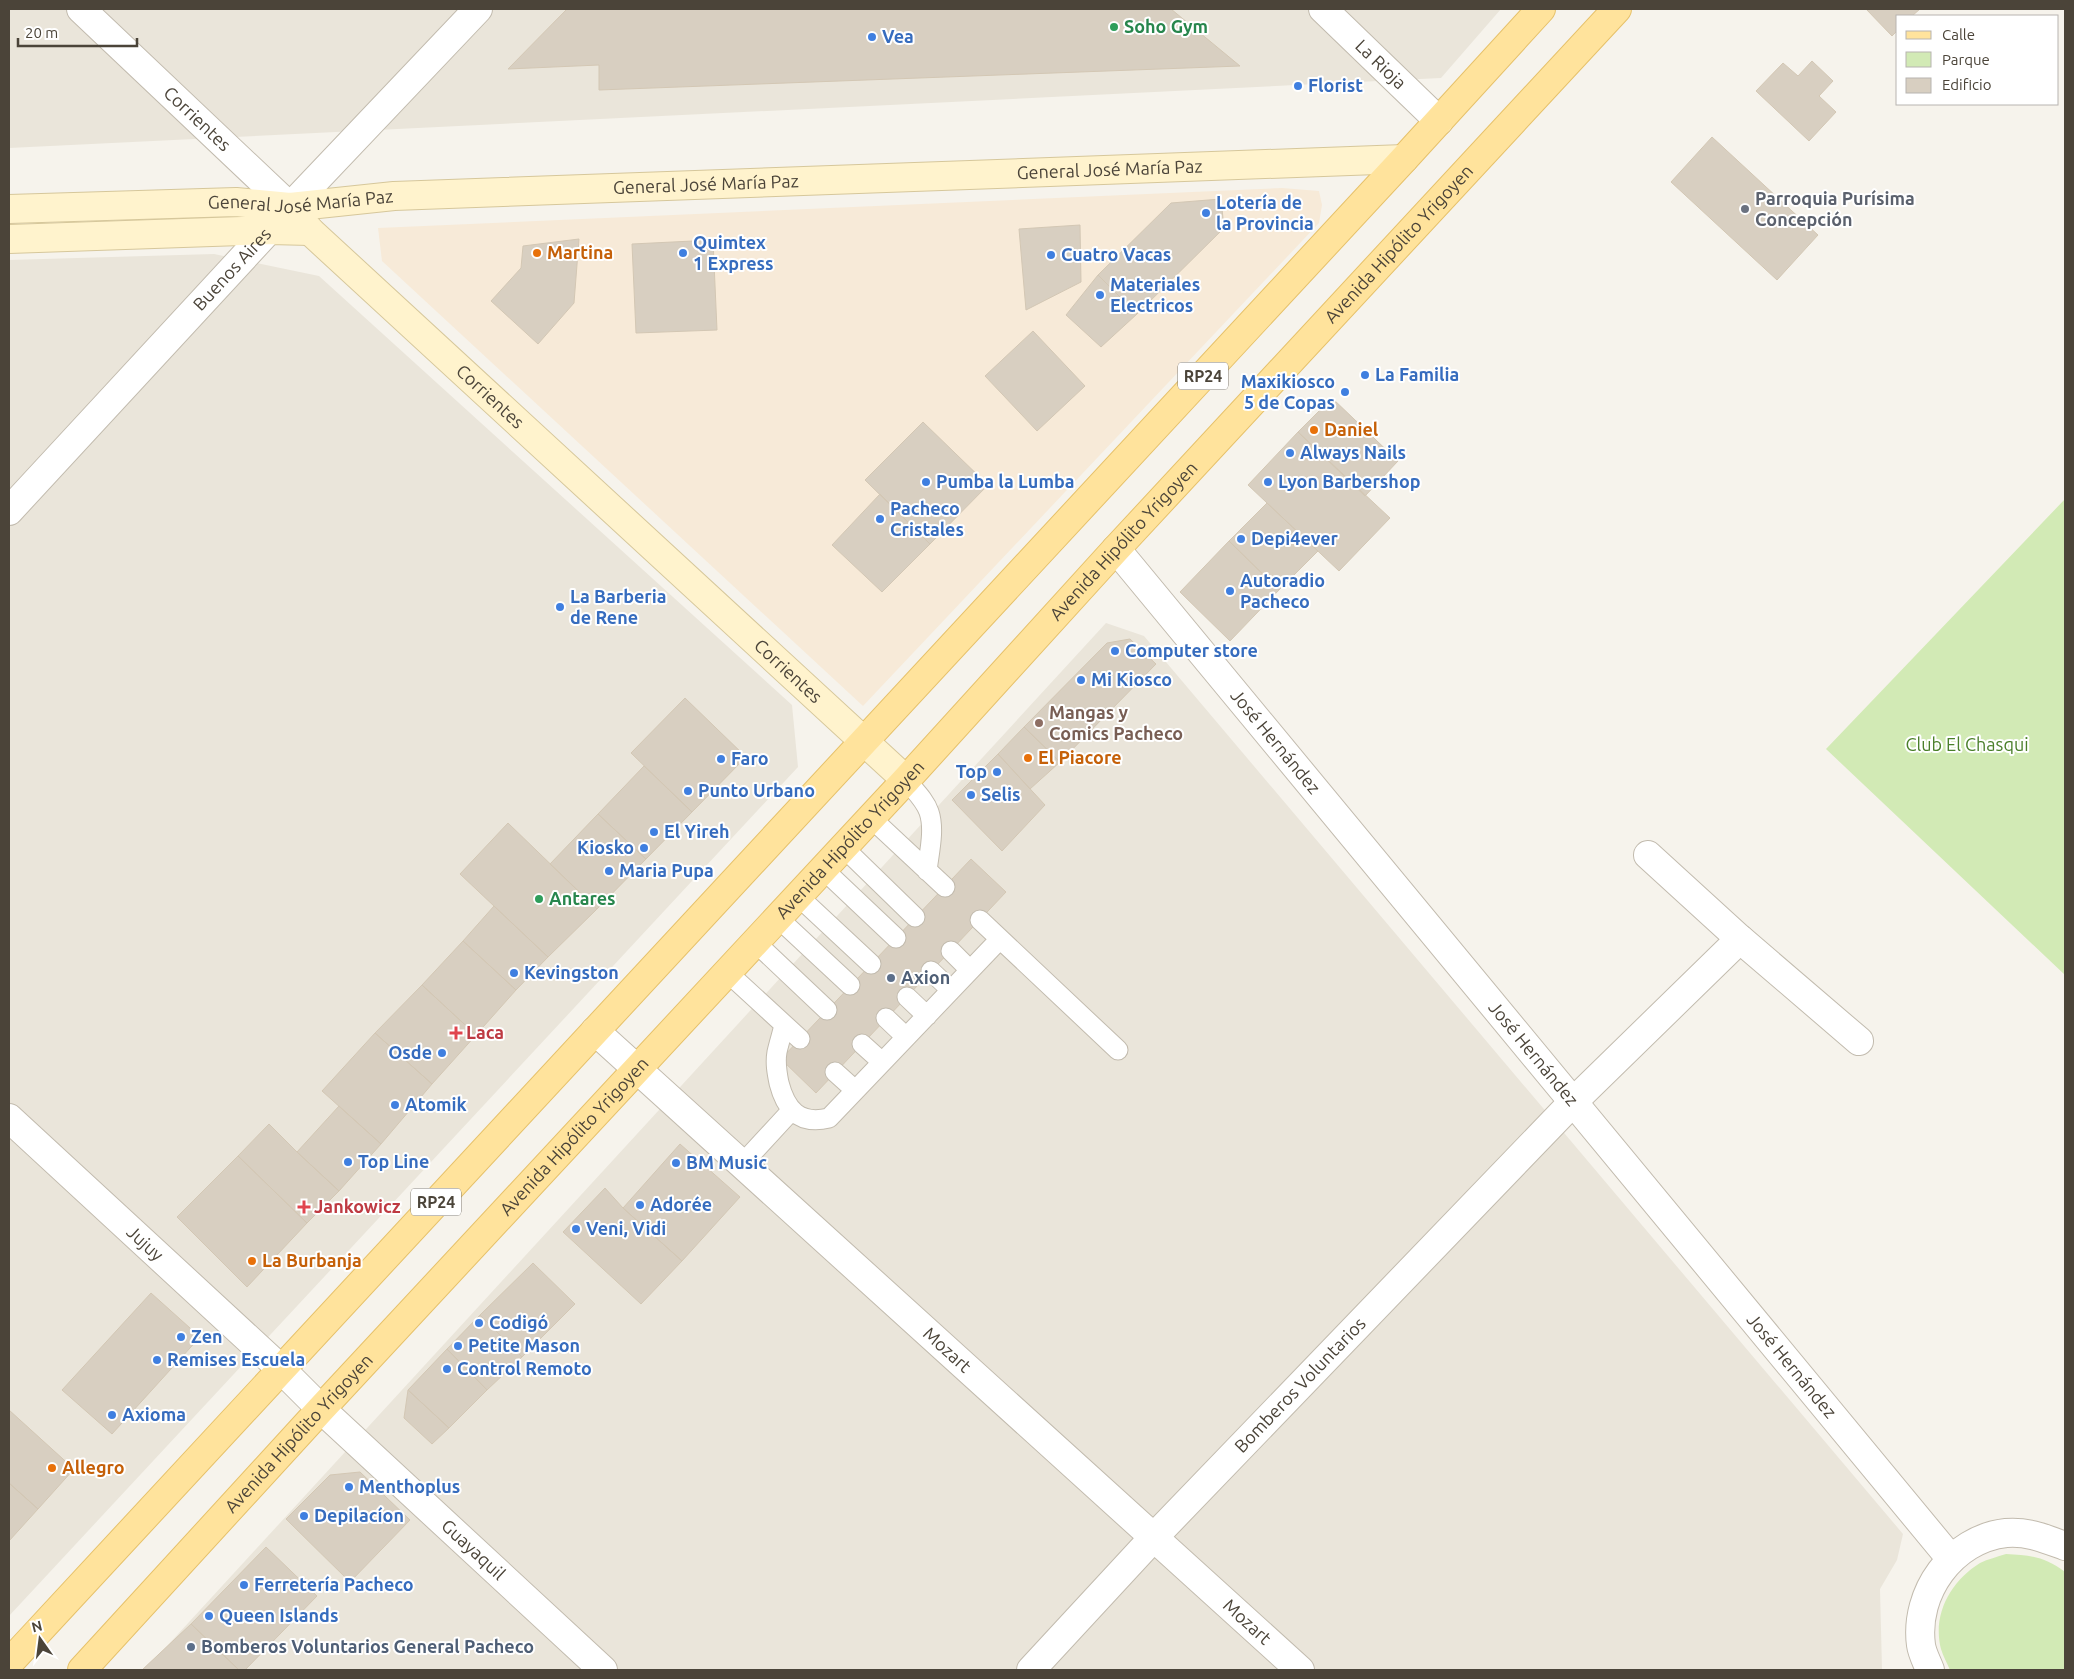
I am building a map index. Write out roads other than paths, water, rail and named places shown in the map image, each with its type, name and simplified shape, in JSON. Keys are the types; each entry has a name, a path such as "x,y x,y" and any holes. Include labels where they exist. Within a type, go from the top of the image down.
{"main road":[{"name":"RP24","path":"9,1663 1541,9"},
{"name":"Avenida Hipólito Yrigoyen","path":"82,1670 321,1409 871,818 1116,550 1617,9"}],"street":[{"name":"Corrientes","path":"81,9 290,207 310,231 906,780"},
{"name":"Buenos Aires","path":"9,511 290,207 478,9"},
{"name":"La Rioja","path":"1323,9 1439,121"},
{"name":"General José María Paz","path":"9,209 236,202 290,207 394,196 1404,159"},
{"name":"General José María Paz","path":"9,239 270,230 310,231"},
{"name":"José Hernández","path":"1116,550 1951,1558"},
{"path":"1648,855 1740,939 1859,1041"},
{"name":"Bomberos Voluntarios","path":"1032,1670 1154,1537 1573,1102 1740,939"},
{"name":"Mozart","path":"595,1031 1300,1670"},
{"name":"Jujuy","path":"9,1118 281,1369 321,1409"},
{"name":"Guayaquil","path":"321,1409 603,1670"},
{"path":"1930,1670 1921,1646 1921,1615 1931,1584 1951,1558 1977,1542 2006,1533 2037,1535 2065,1546"}],"lane":[{"path":"906,780 924,801 929,812 932,826 927,871"},
{"path":"871,818 945,887"},
{"path":"844,847 915,917"},
{"path":"823,869 896,938"},
{"path":"798,896 871,964"},
{"path":"778,918 850,985"},
{"path":"980,920 1118,1050"},
{"path":"784,1026 777,1052 776,1069 783,1099 791,1111 805,1118 818,1121 829,1118 1000,938"},
{"path":"755,942 827,1010"},
{"path":"950,951 970,970"},
{"path":"931,971 951,990"},
{"path":"727,972 800,1039"},
{"path":"907,997 927,1016"},
{"path":"886,1018 906,1037"},
{"path":"862,1044 882,1062"},
{"path":"835,1072 855,1090"},
{"path":"742,1163 791,1111"}],"place":[{"name":"Soho Gym","path":"1114,27"},
{"name":"Vea","path":"872,37"},
{"name":"Florist","path":"1298,86"},
{"name":"Parroquia Purísima Concepción","path":"1745,209"},
{"name":"Lotería de la Provincia","path":"1206,213"},
{"name":"Martina","path":"537,253"},
{"name":"Quimtex 1 Express","path":"683,253"},
{"name":"Cuatro Vacas","path":"1051,255"},
{"name":"Materiales Electricos","path":"1100,295"},
{"name":"La Familia","path":"1365,375"},
{"name":"Maxikiosco 5 de Copas","path":"1345,392"},
{"name":"Daniel","path":"1314,430"},
{"name":"Always Nails","path":"1290,453"},
{"name":"Pumba la Lumba","path":"926,482"},
{"name":"Lyon Barbershop","path":"1268,482"},
{"name":"Pacheco Cristales","path":"880,519"},
{"name":"Depi4ever","path":"1241,539"},
{"name":"Autoradio Pacheco","path":"1230,591"},
{"name":"La Barberia de Rene","path":"560,607"},
{"name":"Computer store","path":"1115,651"},
{"name":"Mi Kiosco","path":"1081,680"},
{"name":"Mangas y Comics Pacheco","path":"1039,723"},
{"name":"El Piacore","path":"1028,758"},
{"name":"Faro","path":"721,759"},
{"name":"Top","path":"997,772"},
{"name":"Punto Urbano","path":"688,791"},
{"name":"Selis","path":"971,795"},
{"name":"El Yireh","path":"654,832"},
{"name":"Kiosko","path":"644,848"},
{"name":"Maria Pupa","path":"609,871"},
{"name":"Antares","path":"539,899"},
{"name":"Kevingston","path":"514,973"},
{"name":"Axion","path":"891,978"},
{"name":"Laca","path":"456,1033"},
{"name":"Osde","path":"442,1053"},
{"name":"Atomik","path":"395,1105"},
{"name":"Top Line","path":"348,1162"},
{"name":"BM Music","path":"676,1163"},
{"name":"Adorée","path":"640,1205"},
{"name":"Jankowicz","path":"304,1207"},
{"name":"Veni, Vidi","path":"576,1229"},
{"name":"La Burbanja","path":"252,1261"},
{"name":"Codigó","path":"479,1323"},
{"name":"Zen","path":"181,1337"},
{"name":"Petite Mason","path":"458,1346"},
{"name":"Remises Escuela","path":"157,1360"},
{"name":"Control Remoto","path":"447,1369"},
{"name":"Axioma","path":"112,1415"},
{"name":"Allegro","path":"52,1468"},
{"name":"Menthoplus","path":"349,1487"},
{"name":"Depilacíon","path":"304,1516"},
{"name":"Ferretería Pacheco","path":"244,1585"},
{"name":"Queen Islands","path":"209,1616"},
{"name":"Bomberos Voluntarios General Pacheco","path":"191,1647"}],"park label":[{"name":"Club El Chasqui","path":"1967,745"}]}
